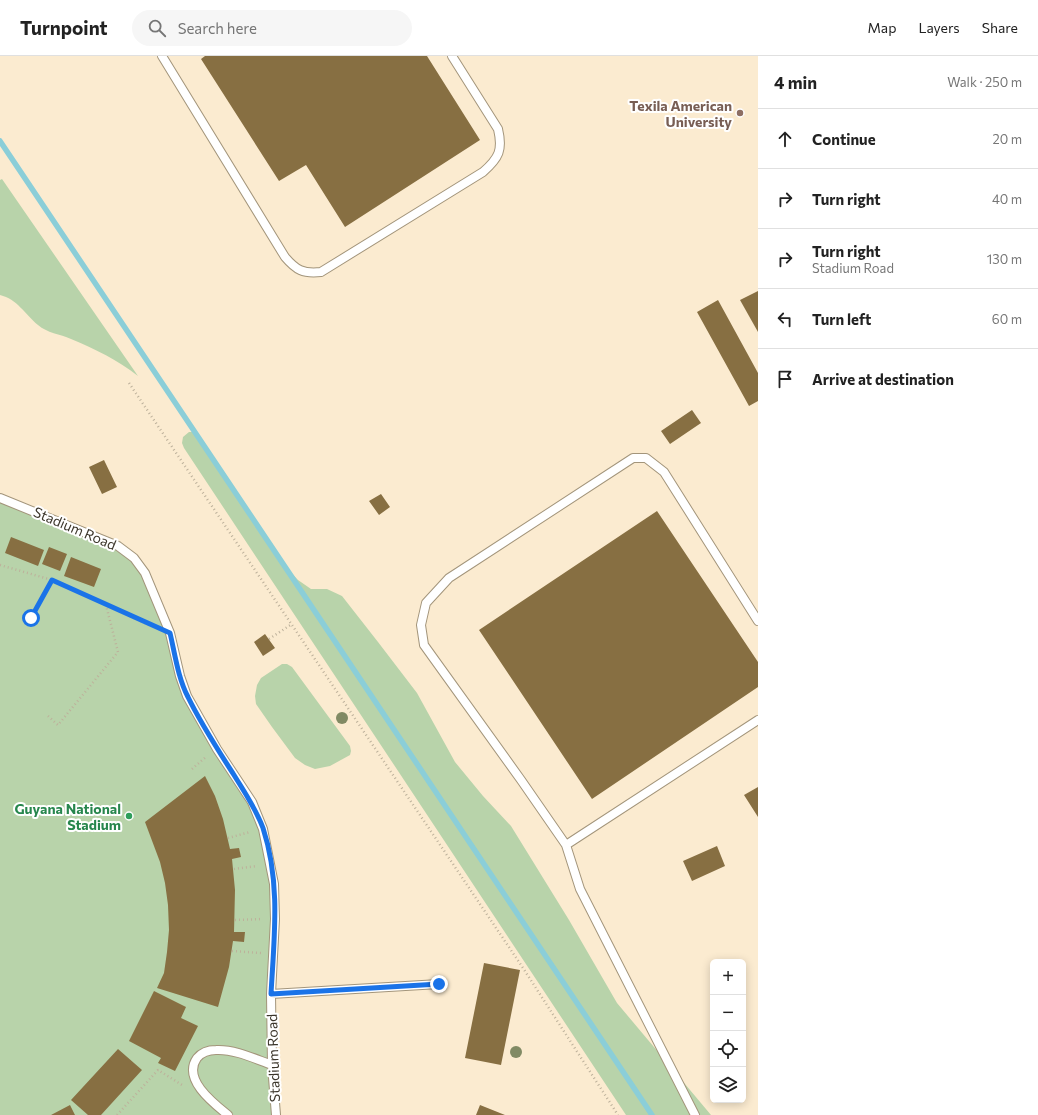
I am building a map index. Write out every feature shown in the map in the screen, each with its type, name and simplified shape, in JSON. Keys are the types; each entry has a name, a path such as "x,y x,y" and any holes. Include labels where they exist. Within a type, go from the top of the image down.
{"lane":[{"path":"162,56 285,257 292,265 301,271 310,273 321,272 483,172 494,162 499,152 501,141 498,129 452,56"},
{"path":"695,1115 580,889 566,846 521,780 424,645 421,625 426,603 449,578 633,458 646,458 664,472 758,621"},
{"name":"Stadium Road","path":"0,498 118,546 134,558 145,573 170,633 180,676 187,696 217,749 252,802 263,829 274,884 275,919 271,994 272,1066 276,1115"},
{"path":"566,846 758,720"},
{"path":"271,994 439,984"},
{"path":"228,1115 212,1101 194,1078 193,1069 197,1058 207,1050 221,1050 236,1053 272,1066"}],"path":[{"path":"129,383 523,968 618,1115"},
{"path":"0,564 52,580 170,633"},
{"path":"31,618 52,580"},
{"path":"48,716 58,725 118,652 106,605"},
{"path":"269,639 292,624"},
{"path":"192,769 217,749"},
{"path":"228,838 263,829"},
{"path":"234,870 271,864"},
{"path":"235,920 275,919"},
{"path":"232,951 273,954"},
{"path":"117,1115 158,1070 188,1089 198,1085"}],"green space":[{"path":"2,179 138,376 97,351 42,328 16,303 0,295 0,180"},
{"path":"189,432 193,432 199,436 283,564 298,580 311,589 327,589 342,596 417,693 455,762 483,796 511,826 569,920 617,1003 711,1115 626,1115 184,448 182,443 183,437"},
{"name":"Guyana National Stadium","path":"0,498 126,551 151,587 187,696 252,802 271,865 271,994 276,1115 0,1115"},
{"path":"282,664 287,664 292,667 350,746 350,755 330,766 315,769 305,765 295,758 256,704 255,696 257,685 261,678"}],"building":[{"path":"205,56 427,56 480,140 345,227 306,165 279,181 201,59"},
{"path":"758,291 758,332 740,300"},
{"path":"718,300 758,373 758,401 749,406 697,312"},
{"path":"692,410 701,423 670,444 661,431"},
{"path":"104,460 117,487 102,494 89,467"},
{"path":"381,494 390,507 379,515 369,501"},
{"path":"657,511 758,662 758,687 592,799 479,630"},
{"path":"11,537 44,550 38,566 5,553"},
{"path":"49,547 67,554 60,571 42,564"},
{"path":"71,557 101,569 94,587 64,576"},
{"path":"265,634 275,648 263,656 254,642"},
{"path":"205,776 215,796 223,819 230,849 239,848 241,857 232,859 235,890 234,932 245,932 244,942 233,941 229,967 218,1007 157,988 164,973 167,952 169,930 168,905 160,862 145,822"},
{"path":"758,787 758,817 744,795"},
{"path":"717,846 725,866 692,881 683,861"},
{"path":"484,963 520,970 501,1065 465,1058"},
{"path":"154,991 186,1007 181,1018 198,1026 175,1071 158,1063 161,1058 129,1041"},
{"path":"118,1049 142,1070 101,1115 88,1115 71,1100"},
{"path":"70,1105 75,1115 51,1115"},
{"path":"480,1105 505,1115 476,1115"}],"waterway":[{"path":"0,141 652,1115"}],"place":[{"name":"Texila American University","path":"740,113"},
{"name":"Guyana National Stadium","path":"129,816"}],"route":[{"path":"31,618 52,580 170,633 180,676 187,696 217,749 252,802 263,829 274,884 275,919 271,994 439,984"}]}
